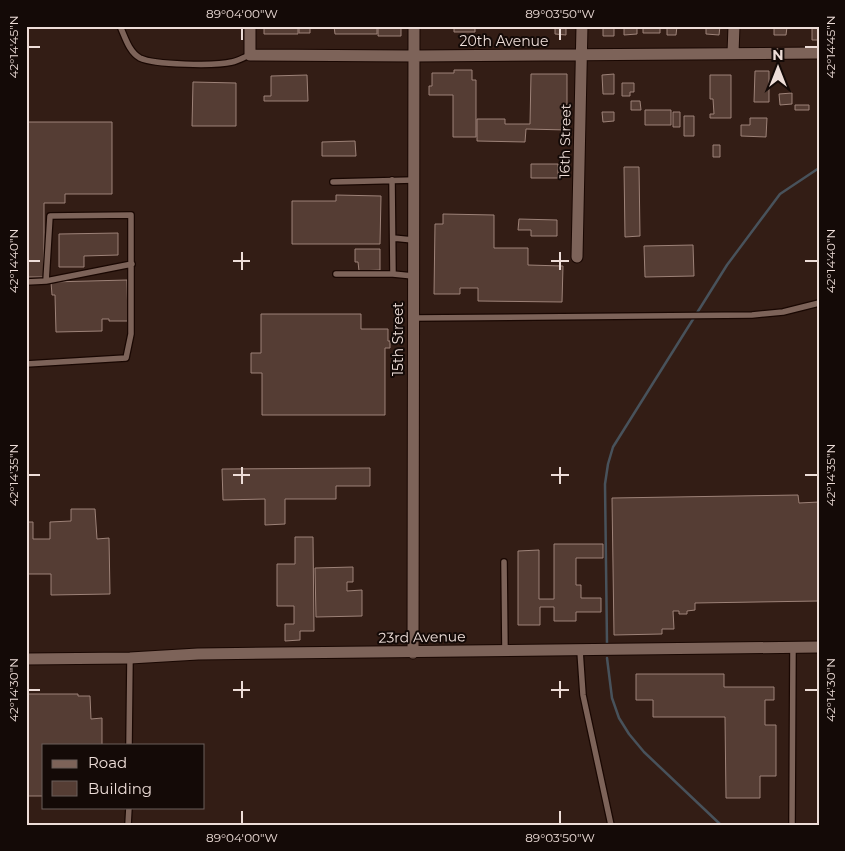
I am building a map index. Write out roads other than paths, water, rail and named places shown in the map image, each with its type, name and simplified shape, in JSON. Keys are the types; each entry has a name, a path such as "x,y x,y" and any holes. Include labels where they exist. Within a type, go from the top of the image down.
{"street":[{"path":"250,26 250,55"},
{"name":"15th Street","path":"413,652 414,26"},
{"name":"16th Street","path":"577,256 582,26"},
{"path":"733,53 734,26"},
{"name":"20th Avenue","path":"250,55 582,56 819,53"},
{"name":"23rd Avenue","path":"26,659 130,658 198,654 819,647"}],"lane":[{"path":"120,26 132,52 140,58 151,62 184,64 232,62 250,55"},
{"path":"392,180 393,274"},
{"path":"334,182 414,180"},
{"path":"26,364 126,358 131,334 131,215 50,216 46,281"},
{"path":"393,238 413,240"},
{"path":"26,282 46,281 132,264"},
{"path":"336,274 413,276"},
{"path":"413,318 772,314 819,303"},
{"path":"504,562 505,652"},
{"path":"792,825 793,647"},
{"path":"580,651 583,695 611,825"},
{"path":"129,744 130,658"},
{"path":"128,825 129,808"}],"waterway":[{"path":"607,643 605,484 613,447 727,265 780,194 819,168"},
{"path":"607,658 612,698 619,718 629,734 644,752 721,825"}]}
